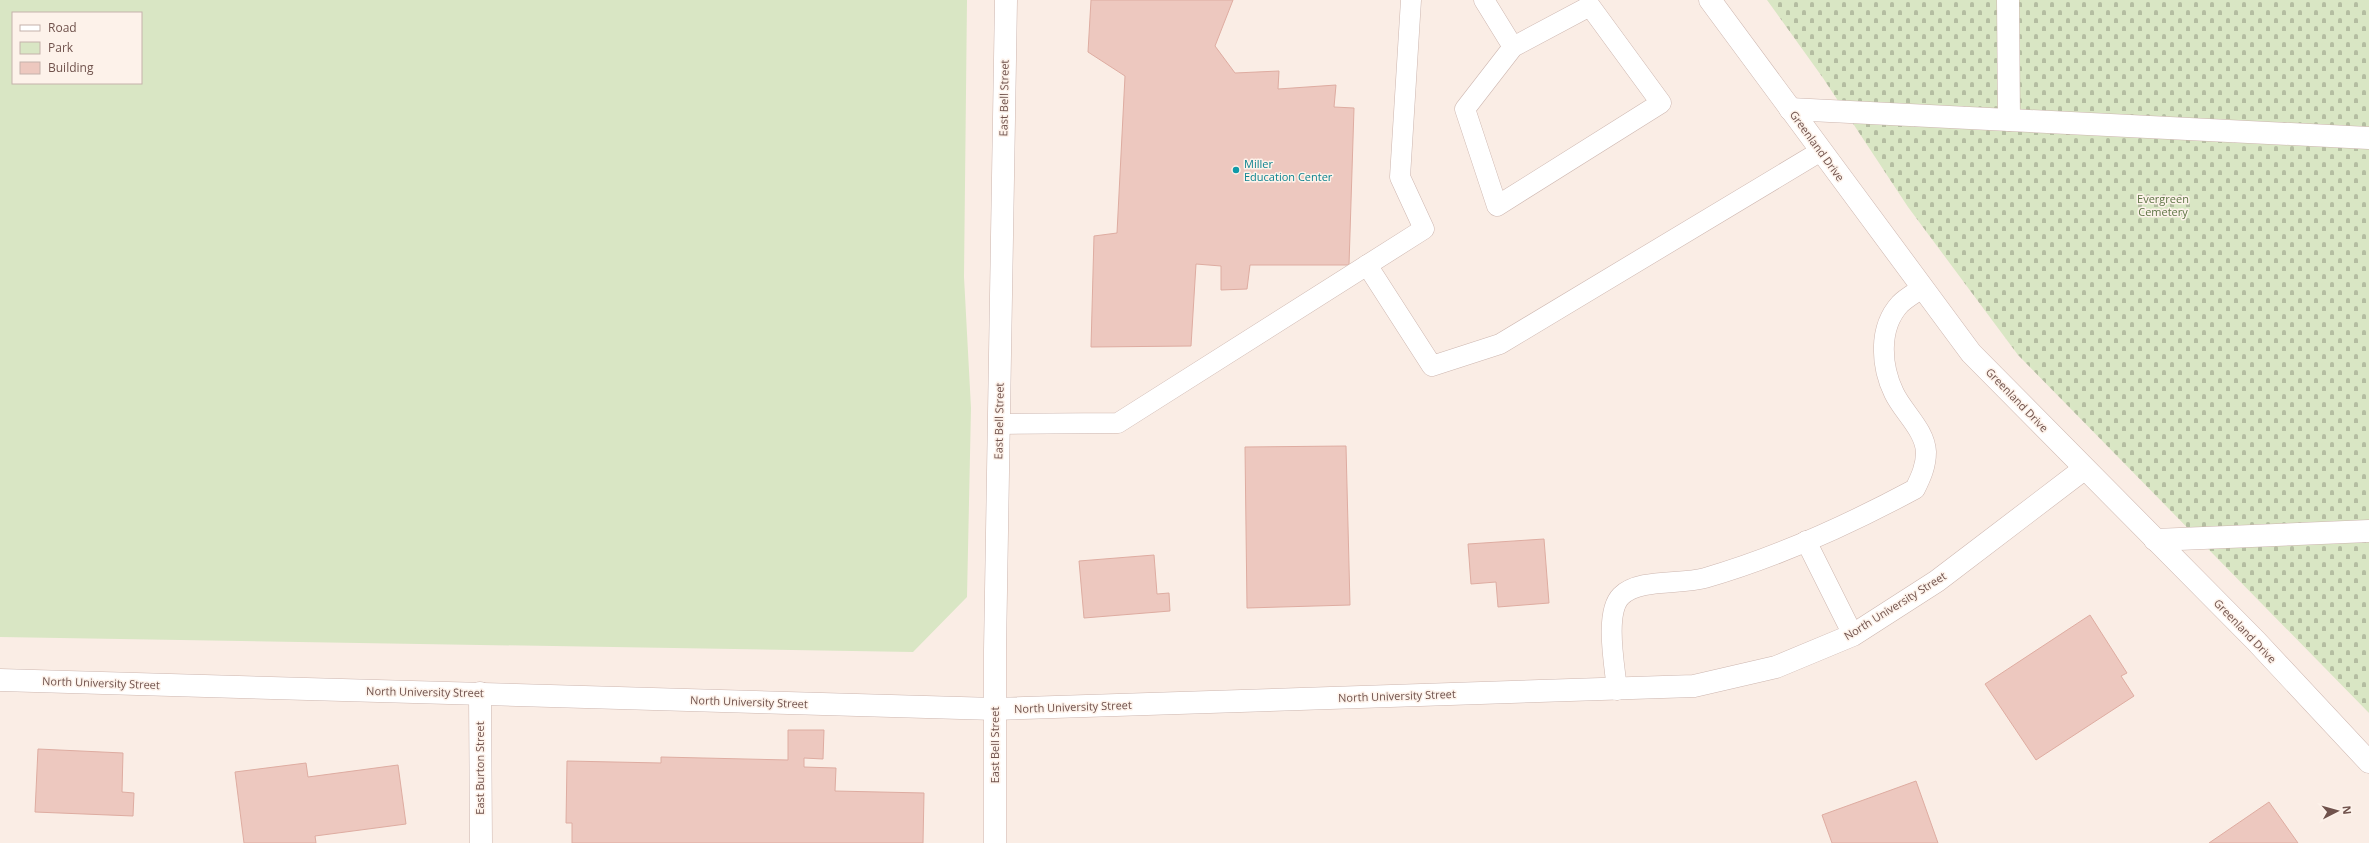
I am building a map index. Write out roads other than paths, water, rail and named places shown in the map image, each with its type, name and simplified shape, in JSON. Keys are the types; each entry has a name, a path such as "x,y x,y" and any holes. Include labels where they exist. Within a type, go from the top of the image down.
{"street":[{"name":"East Bell Street","path":"995,843 995,709 1006,0"},
{"name":"Greenland Drive","path":"1710,0 1971,353 2084,469 2256,641 2369,762"},
{"path":"2008,0 2009,120"},
{"path":"1790,109 2369,138"},
{"name":"North University Street","path":"0,680 995,709 1617,690 1694,686 1776,667 1853,635 1938,582 2084,469"},
{"path":"2155,540 2369,531"},
{"name":"East Burton Street","path":"480,693 481,843"}],"lane":[{"path":"999,424 1118,423 1424,228 1400,177 1411,0"},
{"path":"1484,0 1513,47"},
{"path":"1590,6 1661,103 1497,206 1465,109 1513,47 1590,6"},
{"path":"1367,265 1432,366 1500,344 1821,151"},
{"path":"1617,690 1612,624 1614,605 1621,595 1635,587 1704,579 1778,554 1915,489 1923,472 1926,451 1917,429 1894,394 1882,358 1887,327 1900,304 1922,288"},
{"path":"1806,541 1853,635"}],"place":[{"name":"Miller Education Center","path":"1236,170"}],"park label":[{"name":"Evergreen Cemetery","path":"2163,205"}]}
